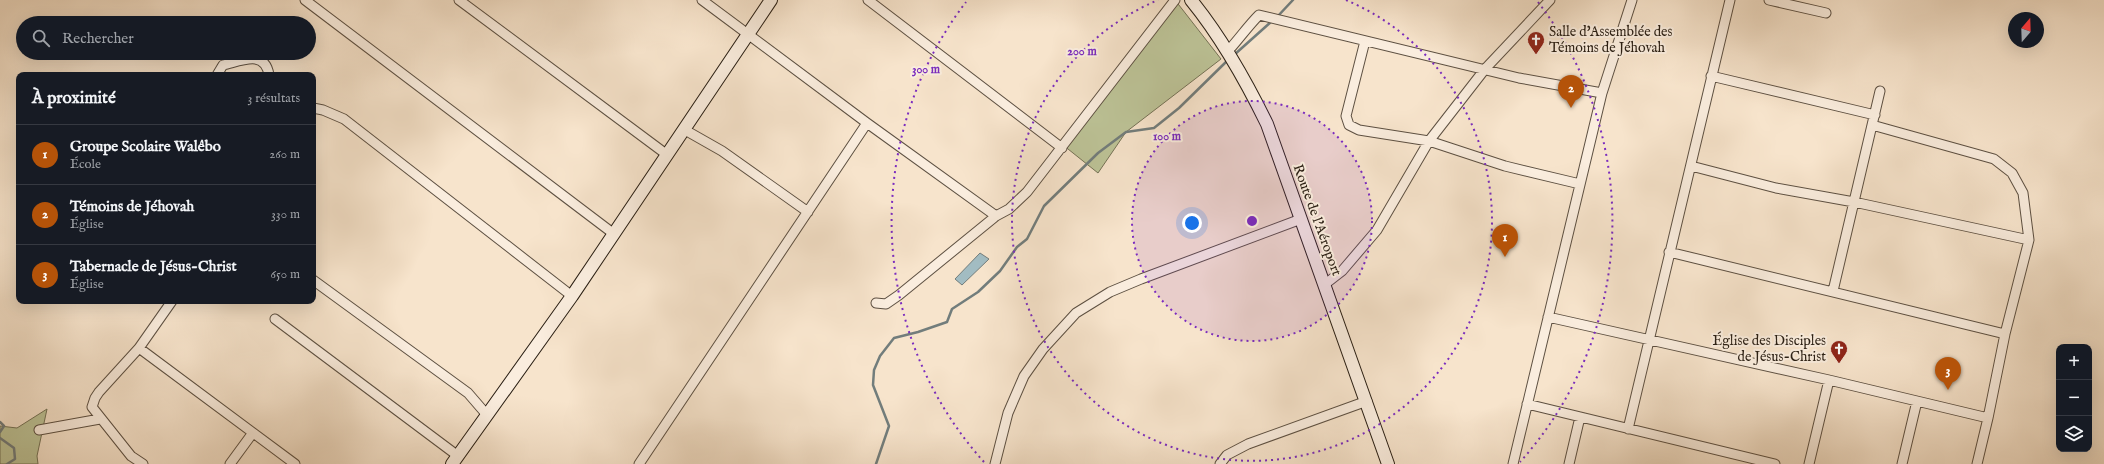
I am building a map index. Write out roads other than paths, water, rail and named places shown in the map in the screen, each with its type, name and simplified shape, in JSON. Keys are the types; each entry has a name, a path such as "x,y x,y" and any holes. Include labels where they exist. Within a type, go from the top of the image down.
{"street":[{"path":"305,0 614,234"},
{"path":"458,0 666,154"},
{"path":"702,0 867,123 996,216"},
{"path":"276,319 455,460 572,296 666,154 685,130 747,33 771,0"},
{"path":"868,0 1062,148"},
{"path":"876,303 886,304 899,295 996,216 1009,209 1027,192 1175,0"},
{"name":"Route de l'Aéroport","path":"1191,0 1211,24 1240,70 1267,124 1367,401 1388,464"},
{"path":"1324,285 1342,271 1377,230 1429,141 1485,69 1550,0"},
{"path":"1513,464 1602,93 1632,0"},
{"path":"1628,429 1730,0"},
{"path":"1769,0 1826,12"},
{"path":"1228,51 1246,31 1250,24 1259,16 1519,78 1602,93"},
{"path":"1365,42 1346,116 1349,125 1359,130 1429,141 1504,166 1580,184"},
{"path":"218,72 223,65 245,60"},
{"path":"261,60 268,67 269,72"},
{"path":"1711,76 1875,115"},
{"path":"1832,291 1880,91"},
{"path":"316,109 344,119 572,296"},
{"path":"639,464 867,123"},
{"path":"1872,125 1994,159 2012,173 2023,193 2029,240 2005,334 1977,464"},
{"path":"685,130 722,151 808,212"},
{"path":"1691,166 1776,188 1854,202 2029,240"},
{"path":"995,464 1008,413 1024,376 1043,349 1076,313 1110,292 1141,279 1301,220"},
{"path":"1669,252 2005,334"},
{"path":"316,282 468,393 487,415"},
{"path":"143,464 131,456 100,419 92,407 95,398 139,348 170,304"},
{"path":"1548,317 1649,341 1829,380 1988,418"},
{"path":"139,348 252,434 295,464"},
{"path":"1809,464 1829,380"},
{"path":"1220,464 1227,455 1248,444 1367,401"},
{"path":"1902,464 1917,401"},
{"path":"1527,404 1754,462 1775,464"},
{"path":"1569,464 1580,417"},
{"path":"39,430 100,419"},
{"path":"230,464 252,434"},
{"path":"126,464 131,456"}],"water":[{"path":"980,253 989,259 962,285 955,279"}],"waterway":[{"path":"1277,17 1293,0"},
{"path":"1234,55 1272,21"},
{"path":"876,464 889,426 873,385 874,370 880,356 894,338 947,322 952,309 978,292 1000,271 1017,247 1027,239 1044,206 1098,153 1126,132 1154,128 1179,108 1228,60"},
{"path":"0,422 4,426 0,432"},
{"path":"0,438 14,448 15,459 7,464"}],"place":[{"name":"Salle d'Assemblée des Témoins de Jéhovah","path":"1536,55"},
{"name":"Témoins de Jéhovah","path":"1571,108"},
{"name":"Groupe Scolaire Walêbo","path":"1505,257"},
{"name":"Église des Disciples de Jésus-Christ","path":"1839,364"},
{"name":"Tabernacle de Jésus-Christ","path":"1948,390"}]}
